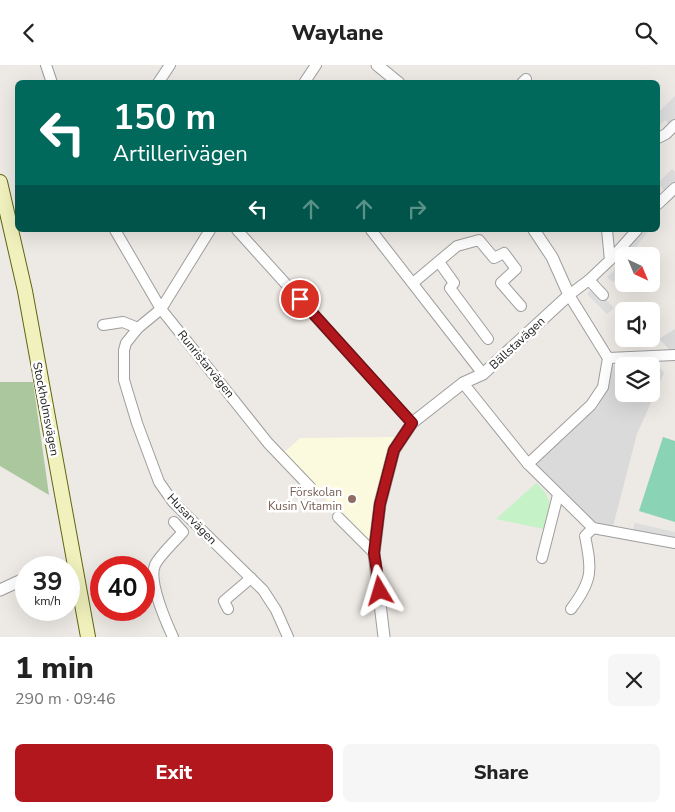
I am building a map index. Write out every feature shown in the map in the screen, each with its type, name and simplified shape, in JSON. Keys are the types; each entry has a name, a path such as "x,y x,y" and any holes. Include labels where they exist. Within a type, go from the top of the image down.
{"main road":[{"name":"Stockholmsvägen","path":"0,182 25,291 70,556"},
{"name":"Stockholmsvägen","path":"80,602 88,637"}],"street":[{"path":"46,65 51,80"},
{"path":"160,80 170,65"},
{"path":"306,80 316,65"},
{"path":"384,67 396,80"},
{"path":"666,136 675,125"},
{"path":"660,202 675,188"},
{"name":"Runristarvägen","path":"116,232 161,309 268,443 311,488"},
{"name":"Husarvägen","path":"209,232 161,309 138,328 126,343 124,350 124,380 137,423 159,482 173,501 263,589 276,610 288,637"},
{"path":"239,232 412,423"},
{"path":"373,232 483,374"},
{"path":"528,464 591,405 603,387 608,358 569,295 552,257 535,232"},
{"path":"607,232 610,260"},
{"path":"569,295 589,280 635,232"},
{"path":"413,283 457,246 479,240 494,258 504,253 516,269 502,283 521,306"},
{"path":"439,262 454,283 450,288 488,339"},
{"path":"589,280 603,295"},
{"name":"Bällstavägen","path":"384,637 374,553 380,504 394,450 412,423 463,383 483,374 569,295"},
{"path":"103,325 123,322 138,328"},
{"path":"608,358 675,355"},
{"path":"463,383 528,464 593,528 675,543"},
{"path":"542,558 558,495"},
{"path":"338,517 374,553"},
{"path":"174,522 183,532 155,565 154,575 161,613 174,637"},
{"path":"571,609 584,591 591,567 585,536 593,528"},
{"path":"228,609 224,601 251,579"},
{"path":"0,590 15,584"}],"shaded area":[{"path":"675,96 675,120 670,125 665,120 660,125 660,111"},
{"path":"672,169 675,172 675,184 666,193 660,186 660,181"},
{"path":"637,232 648,232 636,247 627,245"},
{"path":"615,269 615,280 613,282 607,277"},
{"path":"594,287 614,308 607,314 587,294"},
{"path":"675,329 675,355 660,340"},
{"path":"612,365 615,365 615,402 651,402 637,434 613,526 597,526 533,462 598,407 607,387"},
{"path":"660,367 664,373 660,382"},
{"name":"Förskolan Kusin Vitamin","path":"395,437 368,543 282,454 300,438"},
{"path":"635,523 675,532 675,539 633,530"}],"green space":[{"path":"0,382 33,382 49,495 0,466"},
{"path":"663,437 675,441 675,522 639,511"},
{"path":"536,483 546,494 549,504 544,529 496,519"}],"place":[{"name":"Förskolan Kusin Vitamin","path":"352,499"}],"route":[{"path":"300,299 412,423 394,450 380,504 374,553 380,591"}]}
